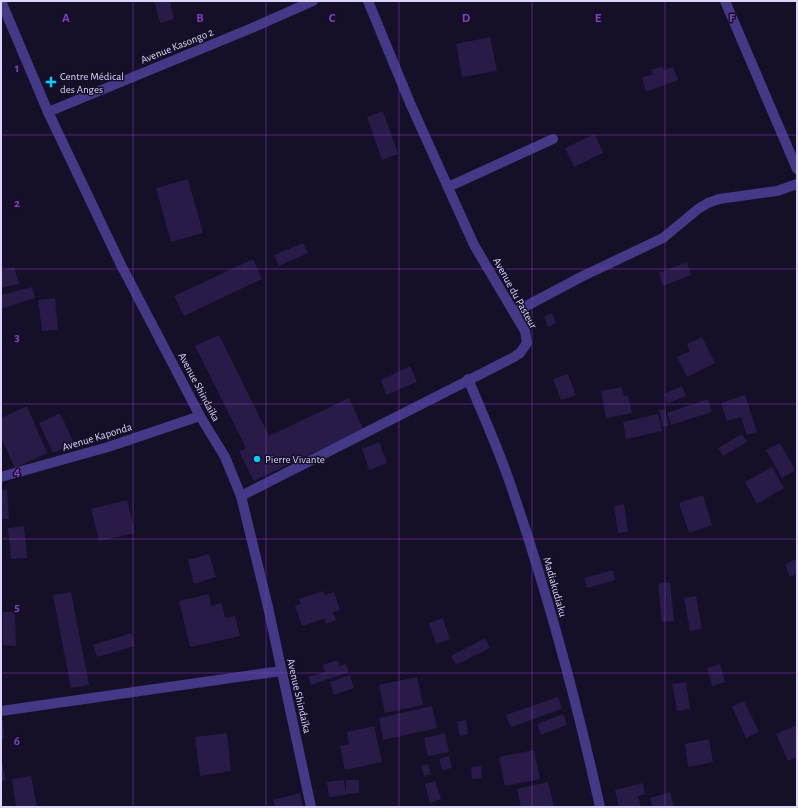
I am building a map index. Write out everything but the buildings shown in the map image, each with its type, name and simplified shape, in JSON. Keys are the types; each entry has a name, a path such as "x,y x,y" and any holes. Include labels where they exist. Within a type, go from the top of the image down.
{"street":[{"name":"Avenue Shindaïka","path":"1,1 48,112 121,265 200,416 225,458 241,496 268,607 311,807"},
{"name":"Avenue Kasongo 2","path":"48,112 252,28 313,1"},
{"name":"Avenue du Pasteur","path":"241,496 514,357 527,343 527,335 515,312 474,246 410,103 368,1"},
{"path":"725,1 797,170"},
{"path":"448,187 553,139"},
{"path":"515,312 582,277 663,238 698,209 708,203 719,199 777,191 797,184"},
{"name":"Madiakudiaku","path":"468,380 511,485 531,548 568,677 600,807"},
{"name":"Avenue Kaponda","path":"1,477 108,447 200,416"},
{"path":"1,712 281,671"}],"place":[{"name":"Centre Médical des Anges","path":"51,82"},
{"name":"Pierre Vivante","path":"257,459"}]}
